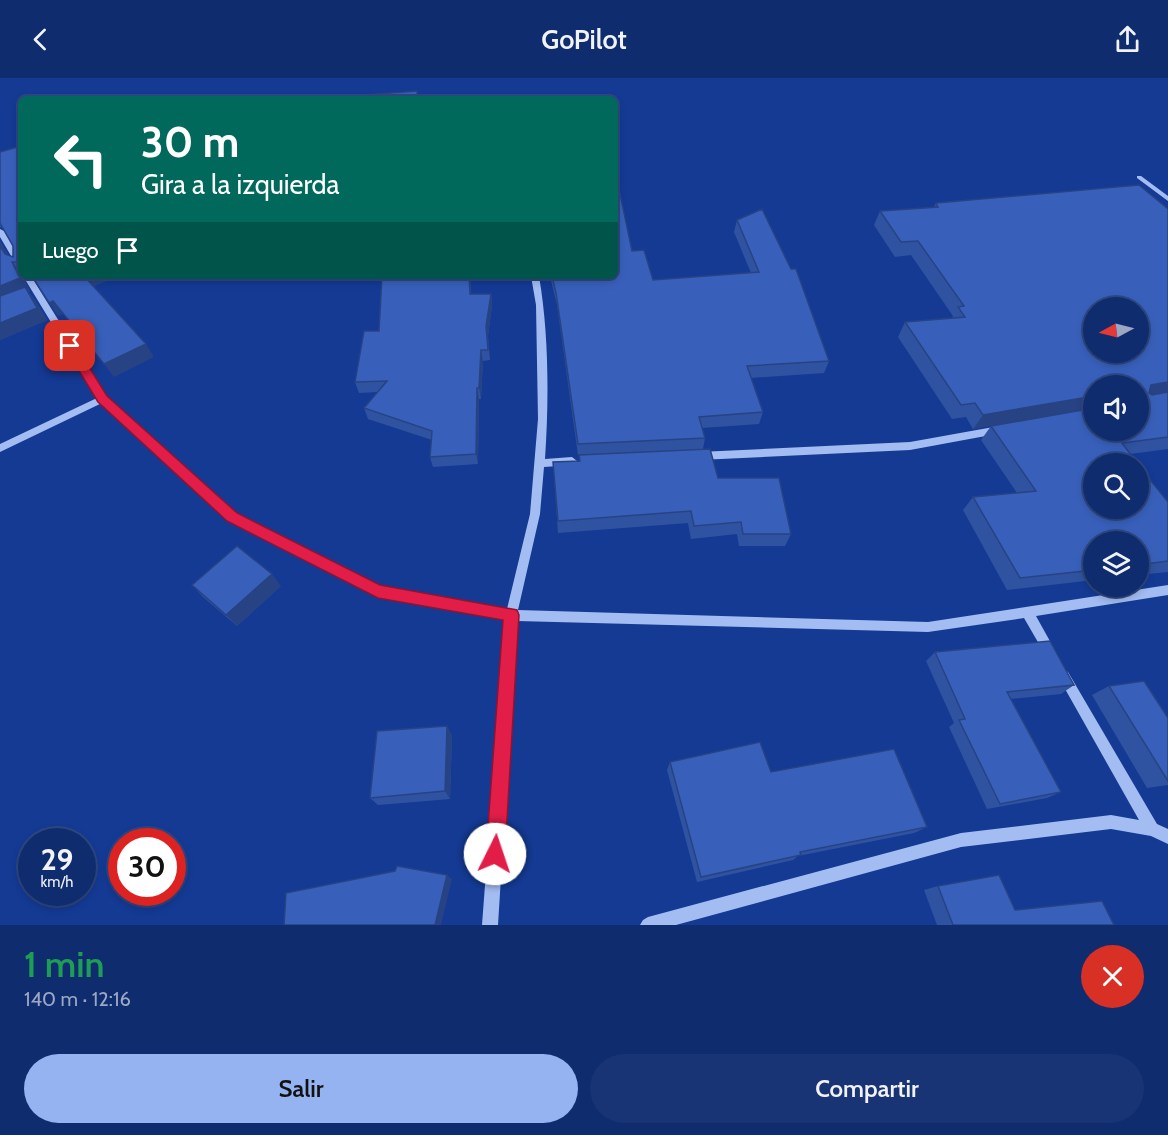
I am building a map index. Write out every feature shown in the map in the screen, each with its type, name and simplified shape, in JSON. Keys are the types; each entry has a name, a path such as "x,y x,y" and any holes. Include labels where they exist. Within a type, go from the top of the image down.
{"street":[{"path":"1139,177 1168,199"},
{"path":"0,231 18,261"},
{"path":"28,279 32,295 103,399 232,517 378,591 511,615 928,627 1168,590"},
{"path":"490,925 511,615 535,514 540,463 543,419 540,305 536,279"},
{"path":"0,448 103,399"},
{"path":"683,456 910,446 1013,427"},
{"path":"540,463 587,461"},
{"path":"1027,612 1152,830"},
{"path":"648,925 961,840 1111,822 1152,830 1168,837"}],"building":[{"path":"417,91 417,96 351,96"},
{"path":"18,147 18,262 12,262 18,279 0,286 0,246 5,254 13,257 13,246 0,223 0,152"},
{"path":"618,184 632,251 644,250 653,280 759,272 737,220 762,209 791,269 796,269 829,361 747,366 763,412 699,417 705,438 578,444 553,279 618,279"},
{"path":"1139,185 1168,209 1168,382 1151,385 1149,393 1149,375 1083,375 1083,398 983,415 975,403 961,405 905,322 965,317 958,307 964,306 918,241 901,242 880,211 938,207 936,203"},
{"path":"34,279 87,279 146,344 104,364 53,301 49,303"},
{"path":"382,279 469,279 470,294 491,294 486,326 488,350 481,350 479,388 477,388 476,454 430,457 432,431 364,408 387,381 355,382 364,331 379,331"},
{"path":"25,287 37,308 0,323 0,296"},
{"path":"1168,392 1168,437 1149,439 1149,393 1152,395"},
{"path":"1083,410 1083,441 1137,441 1122,443 1130,453 1083,453 1083,519 1149,519 1149,479 1168,502 1168,561 1149,564 1149,531 1083,531 1083,571 1020,578 973,497 1036,491 991,426"},
{"path":"710,449 718,478 779,478 791,534 743,534 741,522 694,526 691,511 558,521 553,462 580,461 579,455"},
{"path":"237,546 272,574 226,615 192,585"},
{"path":"1050,641 1074,685 1007,692 1061,792 1000,804 959,720 965,719 935,652"},
{"path":"1144,681 1168,718 1168,781 1109,686"},
{"path":"447,726 445,791 370,798 377,731"},
{"path":"760,742 771,772 894,749 927,827 800,852 801,855 701,877 670,762"},
{"path":"397,866 447,875 435,925 284,925 286,893 395,871"},
{"path":"999,875 1015,910 1102,901 1114,925 953,925 938,886"}],"route":[{"path":"70,346 103,399 232,517 378,591 511,615 495,854"}]}
